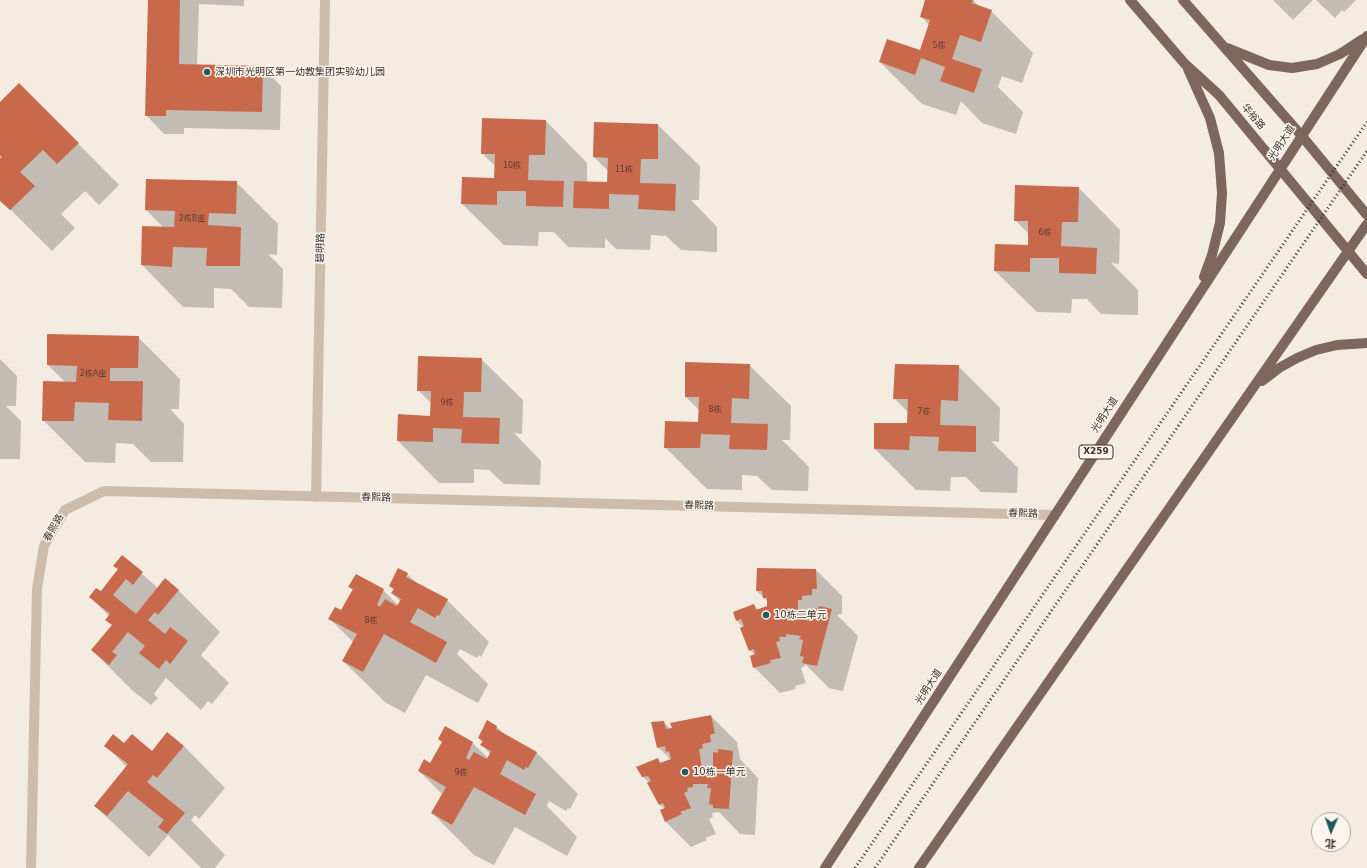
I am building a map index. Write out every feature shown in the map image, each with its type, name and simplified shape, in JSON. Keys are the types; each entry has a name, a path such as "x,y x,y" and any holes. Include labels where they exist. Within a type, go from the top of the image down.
{"main road":[{"name":"华裕路","path":"1130,0 1185,64 1218,96 1280,168 1367,274"},
{"path":"1182,0 1301,135 1367,215"},
{"path":"1224,47 1269,65 1292,68 1318,64 1340,54 1366,37"},
{"name":"光明大道","path":"825,868 1366,37"},
{"path":"1185,64 1210,118 1219,153 1222,193 1220,223 1212,255 1198,293"},
{"path":"919,868 1367,224"},
{"path":"1248,396 1263,381 1297,358 1316,350 1336,345 1367,343"}],"street":[{"name":"碧明路","path":"316,496 326,0"},
{"name":"春熙路","path":"31,868 37,589 44,546 65,510 104,491 1054,515"}],"building":[{"path":"148,0 180,0 179,64 263,66 262,112 166,110 166,116 145,116"},
{"path":"925,0 973,0 972,3 992,10 981,42 960,35 952,59 982,69 974,93 940,81 945,67 921,58 915,75 879,62 887,39 920,50 930,20 920,17"},
{"path":"19,83 79,143 57,164 43,150 20,172 35,186 10,210 0,201 0,159 2,157 0,155 0,102"},
{"path":"482,118 546,120 545,155 529,155 528,180 564,181 563,207 526,206 526,191 497,191 497,205 461,204 462,177 494,178 495,154 481,154"},
{"path":"594,122 658,124 658,159 641,159 640,183 676,184 675,211 638,209 639,195 609,194 609,209 573,208 574,181 607,182 608,158 593,157"},
{"path":"146,179 237,181 236,214 209,213 208,225 241,227 240,266 206,266 207,248 173,247 172,267 141,265 142,226 174,227 175,211 145,210"},
{"path":"1015,185 1079,187 1078,222 1062,222 1061,246 1097,248 1096,274 1059,273 1059,258 1030,258 1030,272 994,271 995,244 1028,245 1028,221 1014,221"},
{"path":"47,334 139,336 138,368 110,368 110,381 143,381 142,421 108,420 109,403 75,402 74,421 42,421 43,381 76,382 77,366 47,365"},
{"path":"418,356 482,358 481,392 464,392 463,417 500,418 499,444 461,443 462,429 433,428 433,442 397,441 398,414 430,416 431,391 417,391"},
{"path":"685,362 750,364 749,399 732,398 731,423 768,424 767,450 729,449 730,435 701,434 700,448 664,448 665,421 698,422 699,397 685,397"},
{"path":"895,364 959,365 958,401 941,400 940,425 976,426 976,452 938,451 939,437 910,436 909,450 874,449 874,423 907,423 908,399 893,399"},
{"path":"122,555 143,572 133,585 126,579 113,595 136,614 165,578 179,590 158,615 155,612 148,620 165,634 170,627 188,641 170,664 166,660 159,669 139,653 145,646 128,632 112,652 117,655 109,665 91,650 112,625 105,620 110,614 89,597 96,588 101,591 118,569 113,566"},
{"path":"398,568 408,573 406,577 448,599 439,616 437,615 435,618 418,608 410,622 447,642 436,663 384,634 363,672 342,661 357,634 328,619 335,607 341,610 353,589 348,587 356,574 384,589 377,605 380,607 385,599 397,606 401,599 391,593 394,589 389,586"},
{"name":"10栋二单元","path":"757,568 816,569 817,589 812,589 812,595 802,596 802,600 798,600 798,619 811,621 814,608 818,609 819,606 832,609 817,666 802,663 804,657 800,656 803,640 799,639 801,636 786,634 786,637 779,637 780,641 776,642 781,658 770,660 771,663 753,668 750,656 755,654 754,649 749,651 740,628 744,626 741,619 736,621 733,612 754,604 756,610 767,606 767,598 763,598 762,591 756,591"},
{"name":"10栋一单元","path":"711,715 715,733 710,735 711,742 702,744 703,748 699,749 702,768 713,768 713,752 718,753 718,749 733,751 729,809 713,808 713,805 709,804 711,788 707,788 708,784 693,784 693,787 687,788 688,791 684,793 691,808 680,812 682,814 665,822 660,810 665,808 663,803 659,805 647,783 651,781 648,776 642,777 636,767 658,758 660,763 671,759 669,751 666,752 665,746 657,748 651,722 664,721 666,729 672,728 670,723"},
{"path":"487,720 497,726 496,729 537,752 528,768 526,767 524,770 507,760 500,774 536,794 525,815 474,787 452,825 431,813 446,787 418,771 424,759 430,763 442,742 438,739 445,726 473,742 466,758 469,760 474,752 487,759 491,751 480,745 483,741 478,738"},
{"path":"167,732 184,746 157,778 153,775 147,782 185,813 167,834 158,827 164,820 128,791 107,816 94,806 128,764 104,746 113,734 124,743 132,734 152,751"}],"railway":[{"path":"855,868 1367,122"},
{"path":"875,868 1367,151"}],"place":[{"name":"深圳市光明区第一幼教集团实验幼儿园","path":"207,72"},
{"name":"10栋二单元","path":"766,615"},
{"name":"10栋一单元","path":"685,772"}]}
